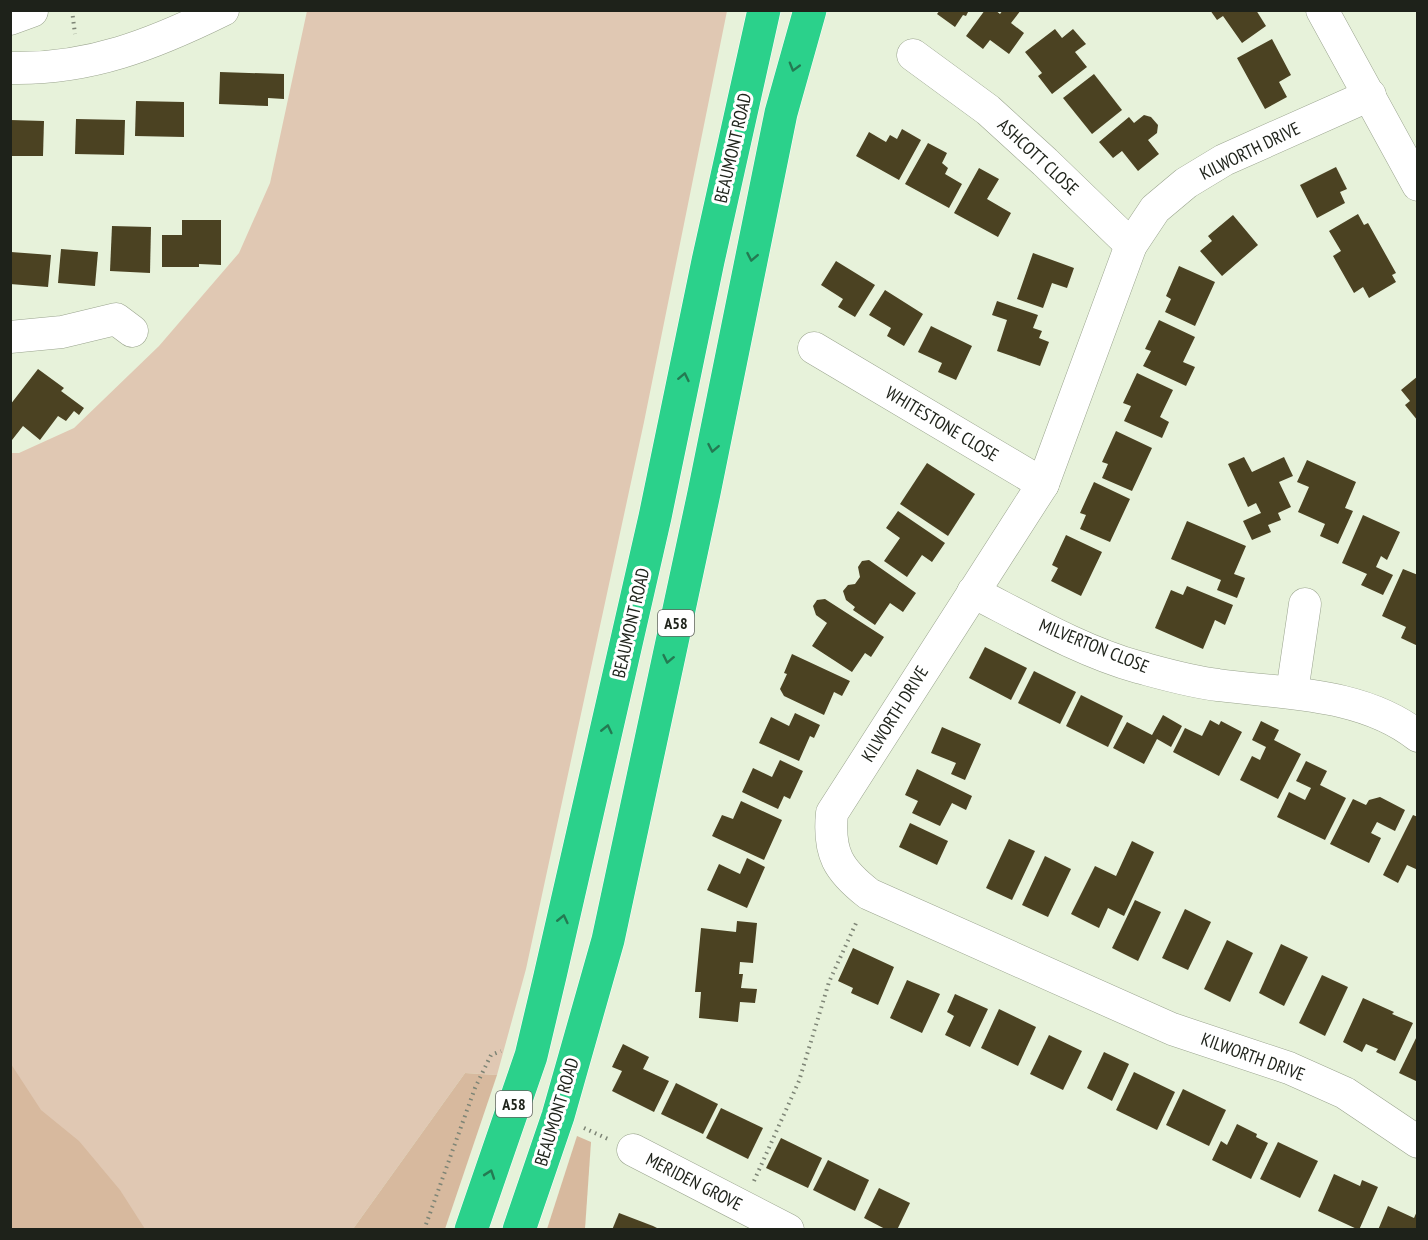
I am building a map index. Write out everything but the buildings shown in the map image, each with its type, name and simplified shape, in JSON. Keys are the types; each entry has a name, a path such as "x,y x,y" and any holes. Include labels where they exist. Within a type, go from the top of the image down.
{"highway":[{"name":"BEAUMONT ROAD","path":"471,1230 531,1056 652,528 764,10"},
{"name":"BEAUMONT ROAD","path":"519,1230 558,1116 608,940 704,493 781,112 810,10"}],"street":[{"path":"10,68 79,64 129,52 184,30 223,10"},
{"path":"1322,10 1418,185"},
{"name":"ASHCOTT CLOSE","path":"913,55 933,83 988,111 1046,162 1131,245"},
{"name":"KILWORTH DRIVE","path":"1370,95 1224,160 1186,183 1155,209 1131,245 1042,484 832,813 830,834 836,857 849,879 869,894 1172,1029 1289,1068 1345,1093 1418,1142"},
{"path":"10,337 62,332 116,319 132,331"},
{"name":"WHITESTONE CLOSE","path":"814,348 835,374 1042,484"},
{"name":"MILVERTON CLOSE","path":"973,592 1072,642 1136,667 1216,685 1292,692 1348,704 1381,715 1418,736"},
{"path":"1292,692 1305,604"},
{"name":"MERIDEN GROVE","path":"644,1165 742,1206 788,1230"}],"path":[{"path":"742,1206 800,1081 829,982 869,894"},
{"path":"424,1230 475,1088 491,1055 504,1050 531,1056"},
{"path":"558,1116 644,1165"}],"shaded area":[{"path":"307,11 727,11 644,422 526,969 497,1075 465,1073 353,1229 24,1230 11,1221 10,453 19,453 74,428 159,346 239,253 270,183"},
{"path":"11,1064 41,1110 79,1141 120,1190 145,1229 11,1229"},
{"path":"465,1073 497,1075 445,1229 353,1229"},
{"path":"577,1136 591,1142 585,1229 547,1229"}]}
